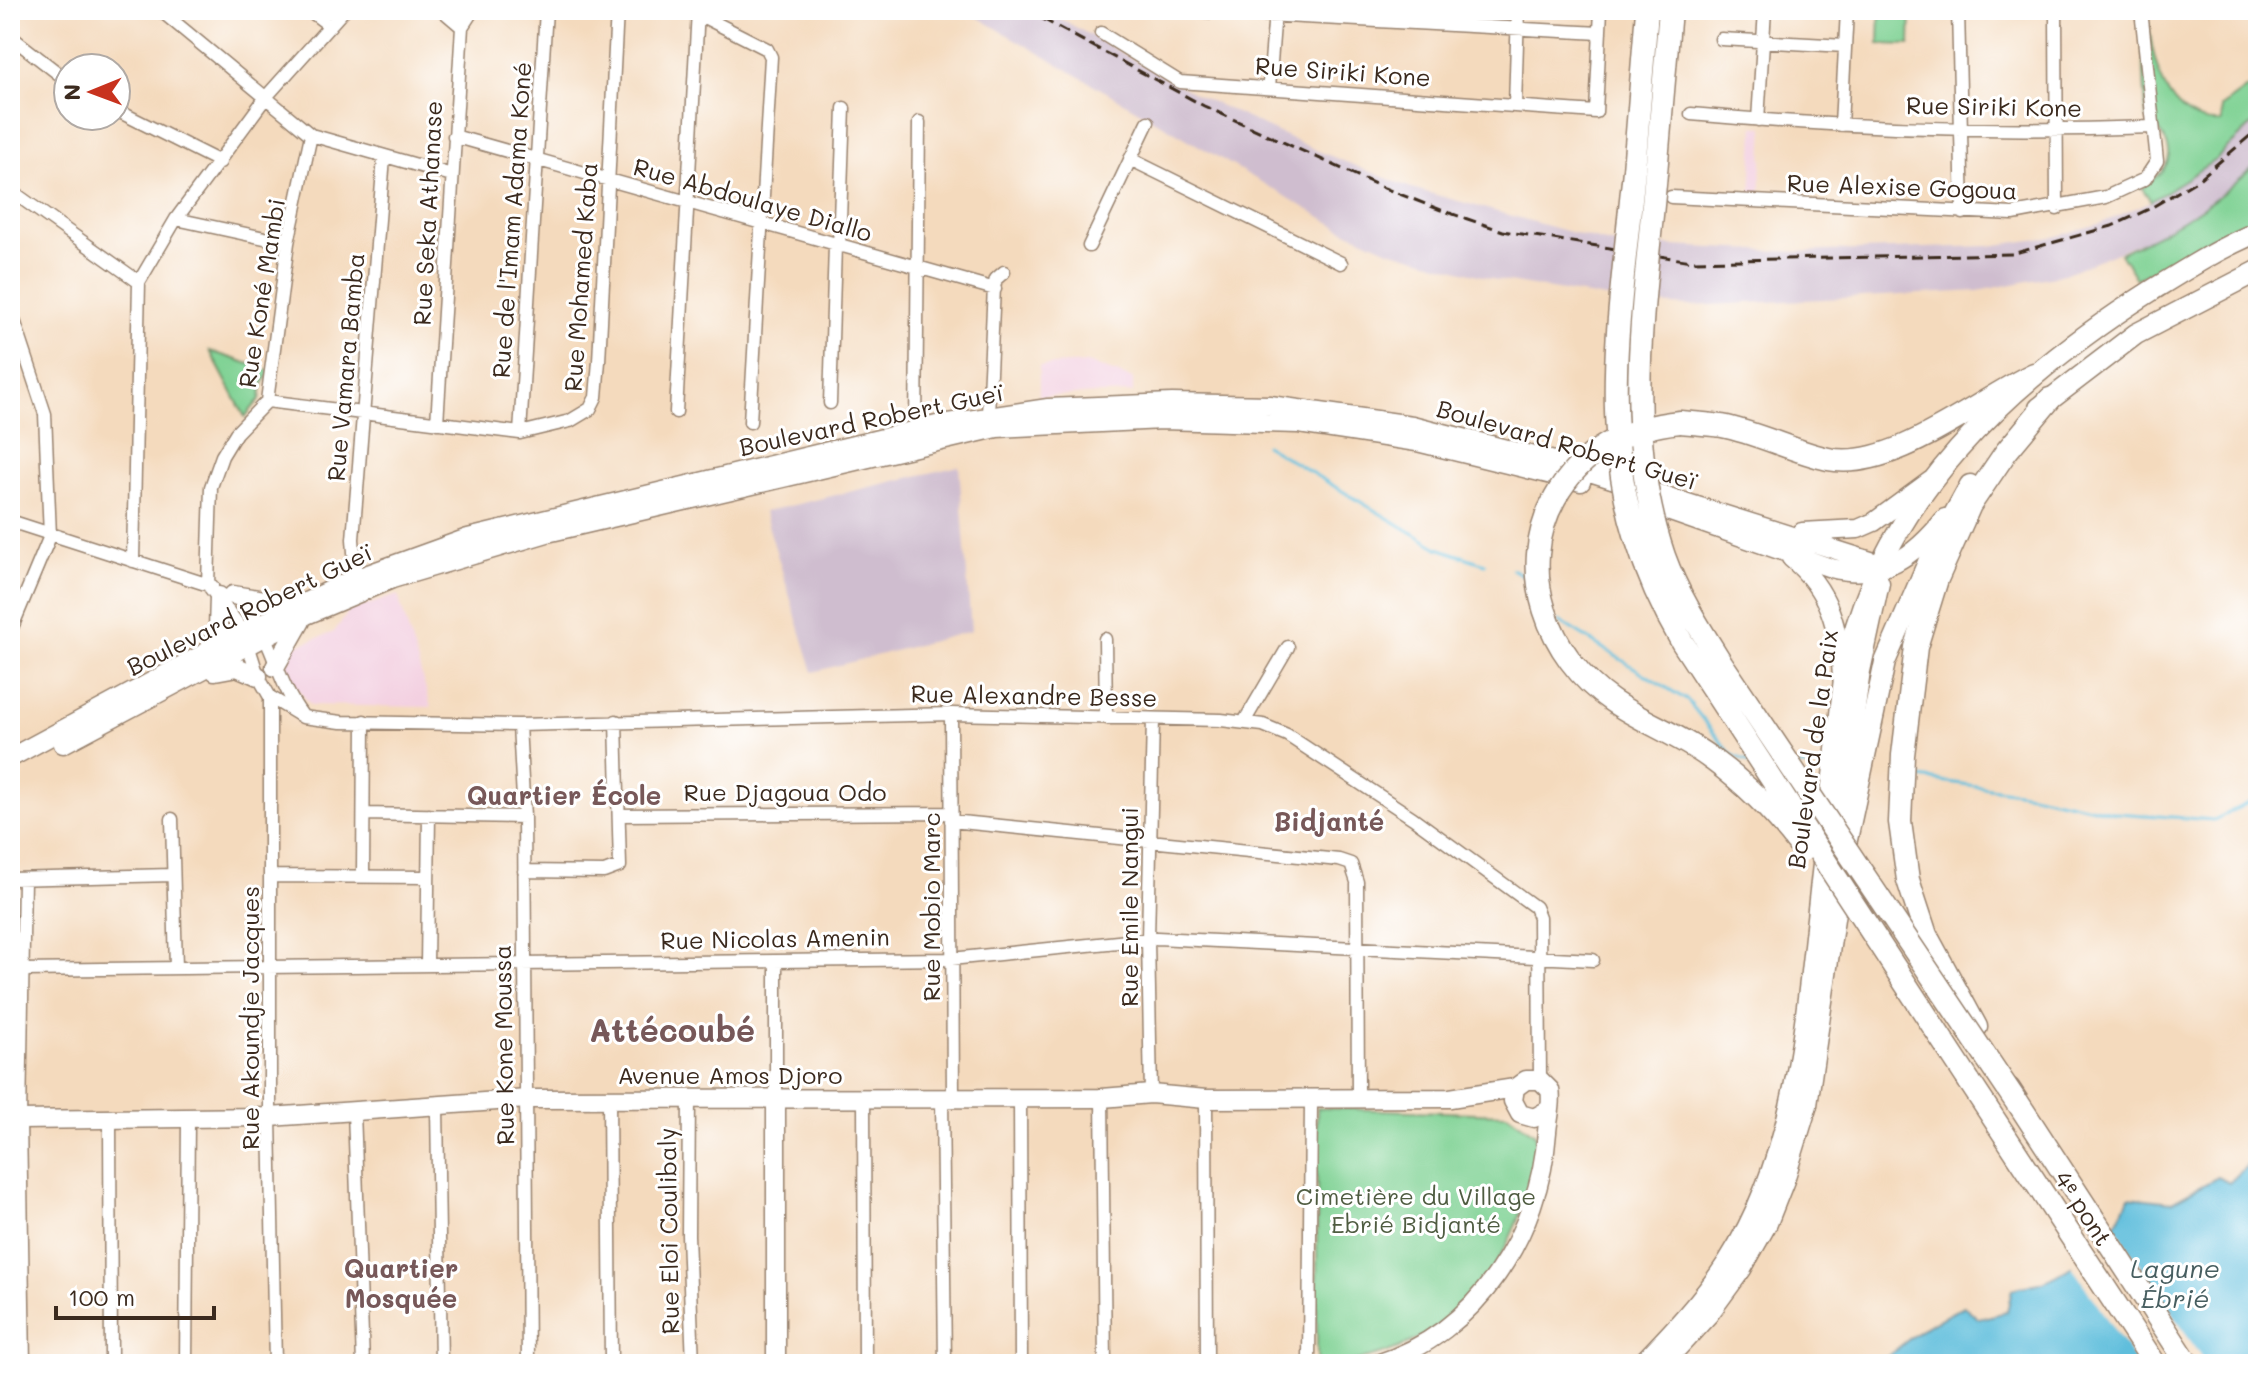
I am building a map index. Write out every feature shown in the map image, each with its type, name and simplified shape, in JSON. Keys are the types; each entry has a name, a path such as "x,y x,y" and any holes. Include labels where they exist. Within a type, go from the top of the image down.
{"highway":[{"path":"1647,10 1638,405 1642,462 1665,557 1679,591 1722,664 2017,1103"},
{"path":"1670,10 1614,377 1614,412 1627,507 1642,563 1656,598 1682,642 1969,1081"},
{"path":"1969,1081 1790,833 1751,790 1710,758 1613,701 1577,670 1557,643 1539,591 1538,566 1543,525 1554,499 1574,471 1598,449 1627,434 1680,422 1723,426 1830,459 1868,457 1919,440 1998,391 2034,374"},
{"path":"2017,1103 1926,935 1908,880 1901,833 1900,790 1915,678 1916,647 1937,579 1970,505 2006,452 2050,399"},
{"name":"4ᵉ pont","path":"1969,1081 2155,1364"},
{"name":"4ᵉ pont","path":"2017,1103 2188,1364"}],"main road":[{"name":"Boulevard de la Paix","path":"1642,1364 1696,1305 1729,1261 1771,1176 1805,1032 1843,693 1857,614 1876,570 1934,478 1971,435 2034,374 2126,307 2258,232"},
{"name":"Boulevard de la Paix","path":"1876,570 1902,560 1925,544 2021,424 2050,399 2136,334 2258,271"},
{"name":"Boulevard Robert Gueï","path":"10,771 193,676 255,635 356,578 468,538 916,430 988,415 1048,408 1172,403 1311,409 1466,437 1782,540 1845,572 1876,570"},
{"name":"Boulevard Robert Gueï","path":"302,610 392,579 547,533 997,428 1105,422 1299,424 1362,431 1509,461 1782,540 1858,529 1874,522 1934,478"},
{"name":"Boulevard de la Paix","path":"1662,1364 1708,1314 1741,1269 1767,1223 1784,1180 1807,1105 1842,863 1885,662 1929,560 1971,484"},
{"name":"Boulevard Robert Gueï","path":"1782,540 1825,594 1837,635 1843,693"},
{"name":"Boulevard de la Paix","path":"1842,863 1845,788 1861,671 1880,583 1876,570"},
{"path":"193,676 237,667 266,671 302,610 220,592 218,629 208,652"},
{"name":"Boulevard Robert Gueï","path":"10,758 208,652 255,635"},
{"path":"1377,1364 1423,1345 1472,1303 1500,1271 1535,1203 1543,1175 1550,1090 1540,1080 1526,1080 1515,1088 1515,1108 1520,1114 1534,1118 1548,1110"},
{"name":"Avenue Amos Djoro","path":"15,1120 270,1117 527,1099 1102,1098 1151,1094 1206,1099 1450,1098 1515,1088"},
{"path":"776,1097 776,1364"},
{"name":"Avenue Amos Djoro","path":"1450,1098 1515,1108"}],"street":[{"path":"160,10 311,135 452,175"},
{"path":"309,10 330,26"},
{"path":"133,561 139,282 176,219 266,97 344,10"},
{"path":"442,10 462,27"},
{"name":"Rue Seka Athanase","path":"437,423 462,27 473,10"},
{"name":"Rue de l'Imam Adama Koné","path":"520,433 546,10"},
{"name":"Rue Mohamed Kaba","path":"267,401 520,433 582,416 596,397 611,182 617,10"},
{"path":"1175,10 1275,13 1600,33 1601,10"},
{"path":"1515,106 1518,10"},
{"path":"1758,120 1765,10"},
{"path":"1841,125 1847,10"},
{"path":"1958,10 1963,213"},
{"path":"2056,10 2057,209"},
{"name":"Rue Alexise Gogoua","path":"1671,197 2013,214 2057,209 2106,197 2149,175 2157,161 2141,10"},
{"path":"676,412 695,11 771,52 764,225 750,422"},
{"path":"1269,88 1275,13"},
{"name":"Rue Siriki Kone","path":"1101,33 1180,82 1596,112 1600,33"},
{"path":"10,36 52,69"},
{"path":"1721,39 1845,46"},
{"path":"830,403 844,108"},
{"name":"Rue Siriki Kone","path":"1691,114 1841,125 2058,130 2152,127"},
{"path":"132,118 220,162"},
{"path":"916,430 919,122"},
{"path":"1089,246 1148,122"},
{"name":"Rue Koné Mambi","path":"220,592 211,487 215,468 236,433 267,401 288,243 311,135"},
{"name":"Rue Abdoulaye Diallo","path":"454,136 837,247 995,289"},
{"name":"Rue Vamara Bamba","path":"356,578 353,539 384,158"},
{"path":"1130,159 1341,263"},
{"path":"10,190 139,282"},
{"path":"176,219 288,243"},
{"path":"988,415 996,279 1004,272"},
{"path":"10,308 45,414 50,536 10,632"},
{"path":"10,521 220,592 255,635 266,671 303,717"},
{"path":"220,592 255,635 266,671"},
{"path":"1105,639 1106,718"},
{"path":"1244,722 1288,647"},
{"name":"Rue Akoundje Jacques","path":"266,671 270,697 270,1117 275,1364"},
{"name":"Rue Alexandre Besse","path":"270,697 303,717 325,722 519,725 951,714 1244,722 1287,735 1530,901 1539,917 1540,1080"},
{"name":"Rue Mobio Marc","path":"945,1364 951,714"},
{"name":"Rue Emile Nangui","path":"1151,1094 1148,939 1153,719"},
{"path":"363,875 364,721"},
{"path":"524,871 604,872 619,868 616,721"},
{"name":"Rue Kone Moussa","path":"519,725 524,817 528,1364"},
{"path":"364,814 524,817"},
{"path":"427,965 429,815"},
{"name":"Rue Djagoua Odo","path":"620,815 951,817 1339,860 1351,864 1357,882 1357,948"},
{"path":"172,819 176,968"},
{"path":"10,879 173,875"},
{"path":"270,876 428,877"},
{"path":"24,879 16,970 15,1120 24,1364"},
{"name":"Rue Nicolas Amenin","path":"16,970 951,959 1148,939 1593,960"},
{"path":"1357,948 1358,1099"},
{"path":"776,963 776,1097"},
{"name":"Rue Eloi Coulibaly","path":"689,1097 688,1235 693,1364"},
{"path":"864,1098 865,1364"},
{"path":"1020,1098 1021,1364"},
{"path":"1102,1098 1105,1364"},
{"path":"609,1099 611,1364"},
{"path":"1206,1099 1207,1364"},
{"path":"1309,1364 1311,1099"},
{"path":"437,1107 441,1364"},
{"path":"354,1111 363,1364"},
{"path":"110,1120 111,1364"},
{"path":"186,1364 188,1120"}],"shaded area":[{"path":"965,10 1045,10 1197,95 1318,151 1411,188 1609,243 1796,252 1989,246 2054,237 2102,223 2151,201 2215,160 2258,119 2258,162 2234,186 2167,231 2064,274 1978,291 1690,306 1636,303 1496,280 1389,250 1340,228"},
{"path":"1754,126 1764,127 1760,197 1751,197"},
{"path":"1087,363 1133,379 1133,393 1039,396 1039,366"},
{"path":"959,466 971,631 813,672 764,512"},
{"path":"398,595 431,707 311,705 285,674 290,648 334,632 349,611"}],"green space":[{"path":"1880,10 1911,10 1910,45 1879,44"},
{"path":"2141,10 2147,10 2152,47 2164,84 2173,100 2186,113 2202,120 2222,122 2221,107 2258,80 2258,119 2215,160 2151,201 2142,188 2162,171 2169,155 2164,138 2146,118"},
{"path":"2258,162 2258,218 2204,241 2136,279 2120,253 2193,214 2227,190"},
{"path":"210,351 271,371 262,385 260,399 245,417"},
{"name":"Cimetière du Village Ebrié Bidjanté","path":"1317,1108 1507,1114 1535,1134 1536,1158 1531,1185 1505,1248 1466,1302 1442,1323 1384,1353 1352,1361 1317,1364"}],"water":[{"name":"Lagune Ébrié","path":"2258,1131 2258,1364 1878,1364 1923,1328 1964,1306 1979,1319 2007,1312 2012,1289 2043,1282 2082,1258 2116,1223 2129,1197 2172,1202 2218,1177 2229,1183 2252,1161 2245,1144"}],"pier":[{"path":"2112,1221 2206,1364 2137,1364 2069,1262 2082,1250 2091,1235 2108,1227"}],"waterway":[{"path":"1265,445 1438,548 1485,564"},
{"path":"1512,569 1529,579"},
{"path":"1559,621 1688,701 1731,754 1752,764"},
{"path":"1800,766 1812,766"},
{"path":"1913,777 2031,794 2116,813 2214,820 2258,798"}],"railway":[{"path":"1026,10 1204,106 1384,188 1441,210 1503,231 1691,261 2012,254 2112,226 2149,209 2198,180 2258,129"}],"district":[{"name":"Quartier École","path":"564,795"},
{"name":"Bidjanté","path":"1329,821"},
{"name":"Attécoubé","path":"672,1029"},
{"name":"Quartier Mosquée","path":"401,1283"}]}
